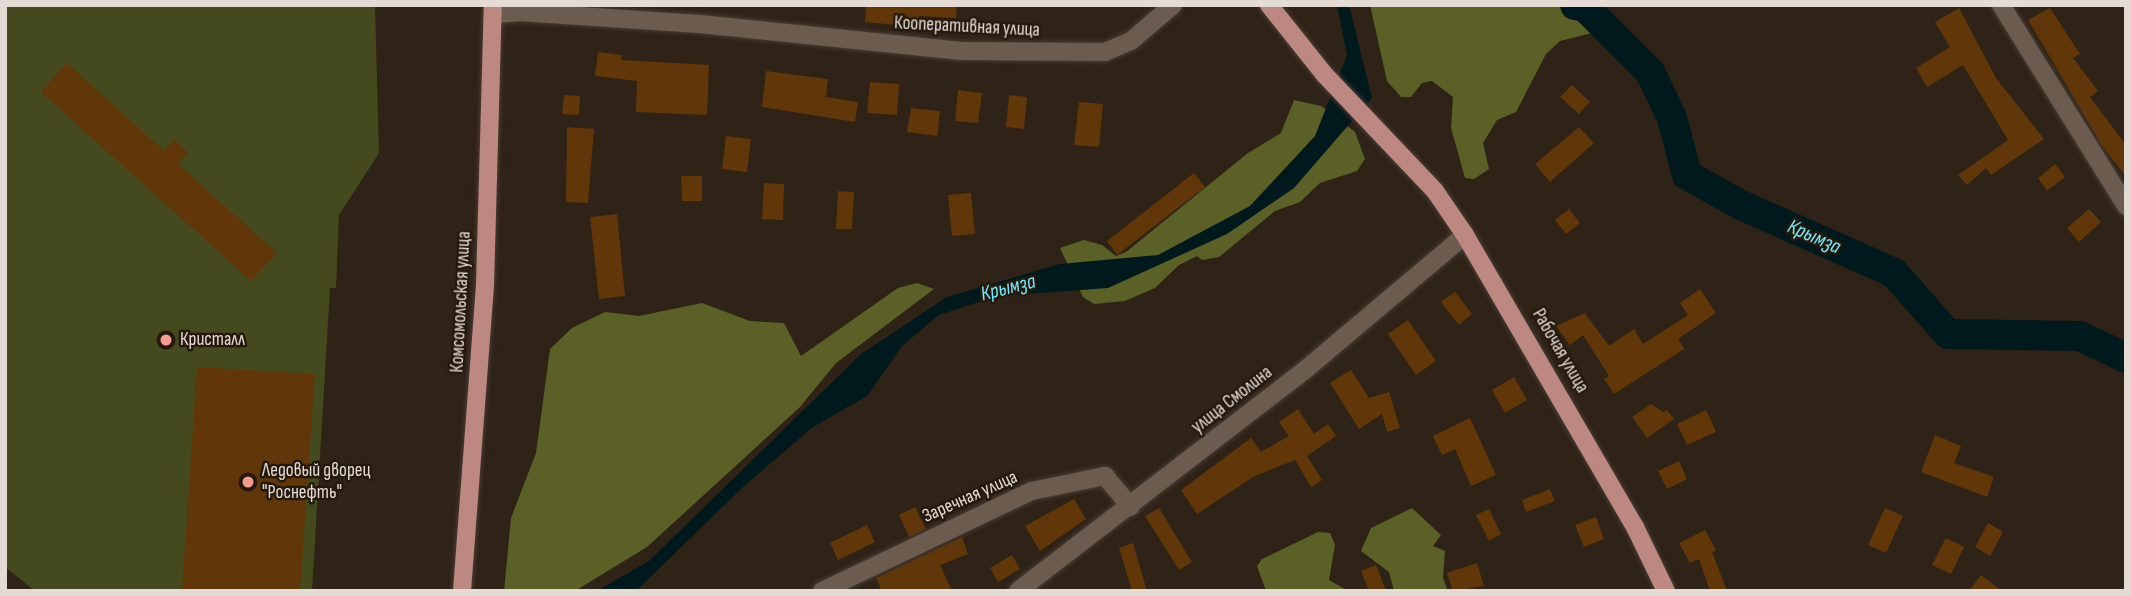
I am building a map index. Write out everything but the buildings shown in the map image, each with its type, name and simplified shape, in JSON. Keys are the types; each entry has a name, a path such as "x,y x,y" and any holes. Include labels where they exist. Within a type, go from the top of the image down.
{"main road":[{"name":"Рабочая улица","path":"1269,5 1324,74 1435,191 1465,235 1622,504 1666,591"},
{"name":"Комсомольская улица","path":"462,591 485,285 493,10"}],"street":[{"name":"Кооперативная улица","path":"493,10 700,24 962,51 1105,52 1131,41 1173,5"},
{"path":"2001,5 2126,206"},
{"name":"улица Смолина","path":"1018,591 1131,507 1306,369 1465,235"},
{"name":"Заречная улица","path":"821,591 1032,491 1105,476 1131,507"}],"green space":[{"name":"Кристалл","path":"5,5 375,5 379,153 339,215 336,288 330,288 312,591 35,591 5,567"},
{"path":"1370,5 1606,5 1609,14 1592,33 1560,41 1546,54 1516,112 1497,120 1483,143 1489,169 1474,179 1465,178 1451,128 1453,97 1432,81 1422,83 1411,97 1401,97 1387,81"},
{"path":"1294,100 1321,106 1355,132 1365,159 1357,171 1320,183 1300,202 1275,211 1219,257 1202,260 1197,256 1179,265 1155,288 1125,301 1094,304 1083,297 1060,248 1084,240 1102,245 1116,256 1126,252 1248,153 1281,133"},
{"path":"917,283 934,289 836,363 800,407 647,547 575,591 504,591 511,518 536,453 550,349 572,328 605,312 639,316 702,303 750,321 784,323 801,356 898,288"},
{"path":"1412,508 1441,535 1433,546 1445,551 1443,578 1448,591 1394,591 1389,572 1361,551 1371,528"},
{"path":"1318,532 1330,533 1335,545 1329,580 1348,591 1266,591 1257,566 1262,559"}],"water":[{"name":"Крымза","path":"1337,5 1349,5 1372,98 1294,188 1227,234 1108,288 997,296 939,315 902,346 867,396 813,427 744,486 638,589 597,591 649,561 860,355 947,297 1060,264 1158,255 1250,206 1315,136 1347,55"}],"waterway":[{"name":"Крымза","path":"1575,5 1585,7 1650,72 1672,118 1687,175 1743,206 1894,273 1948,334 2080,336 2126,358"}],"place":[{"name":"Кристалл","path":"166,340"},
{"name":"Ледовый дворец \"Роснефть\"","path":"248,482"}]}
